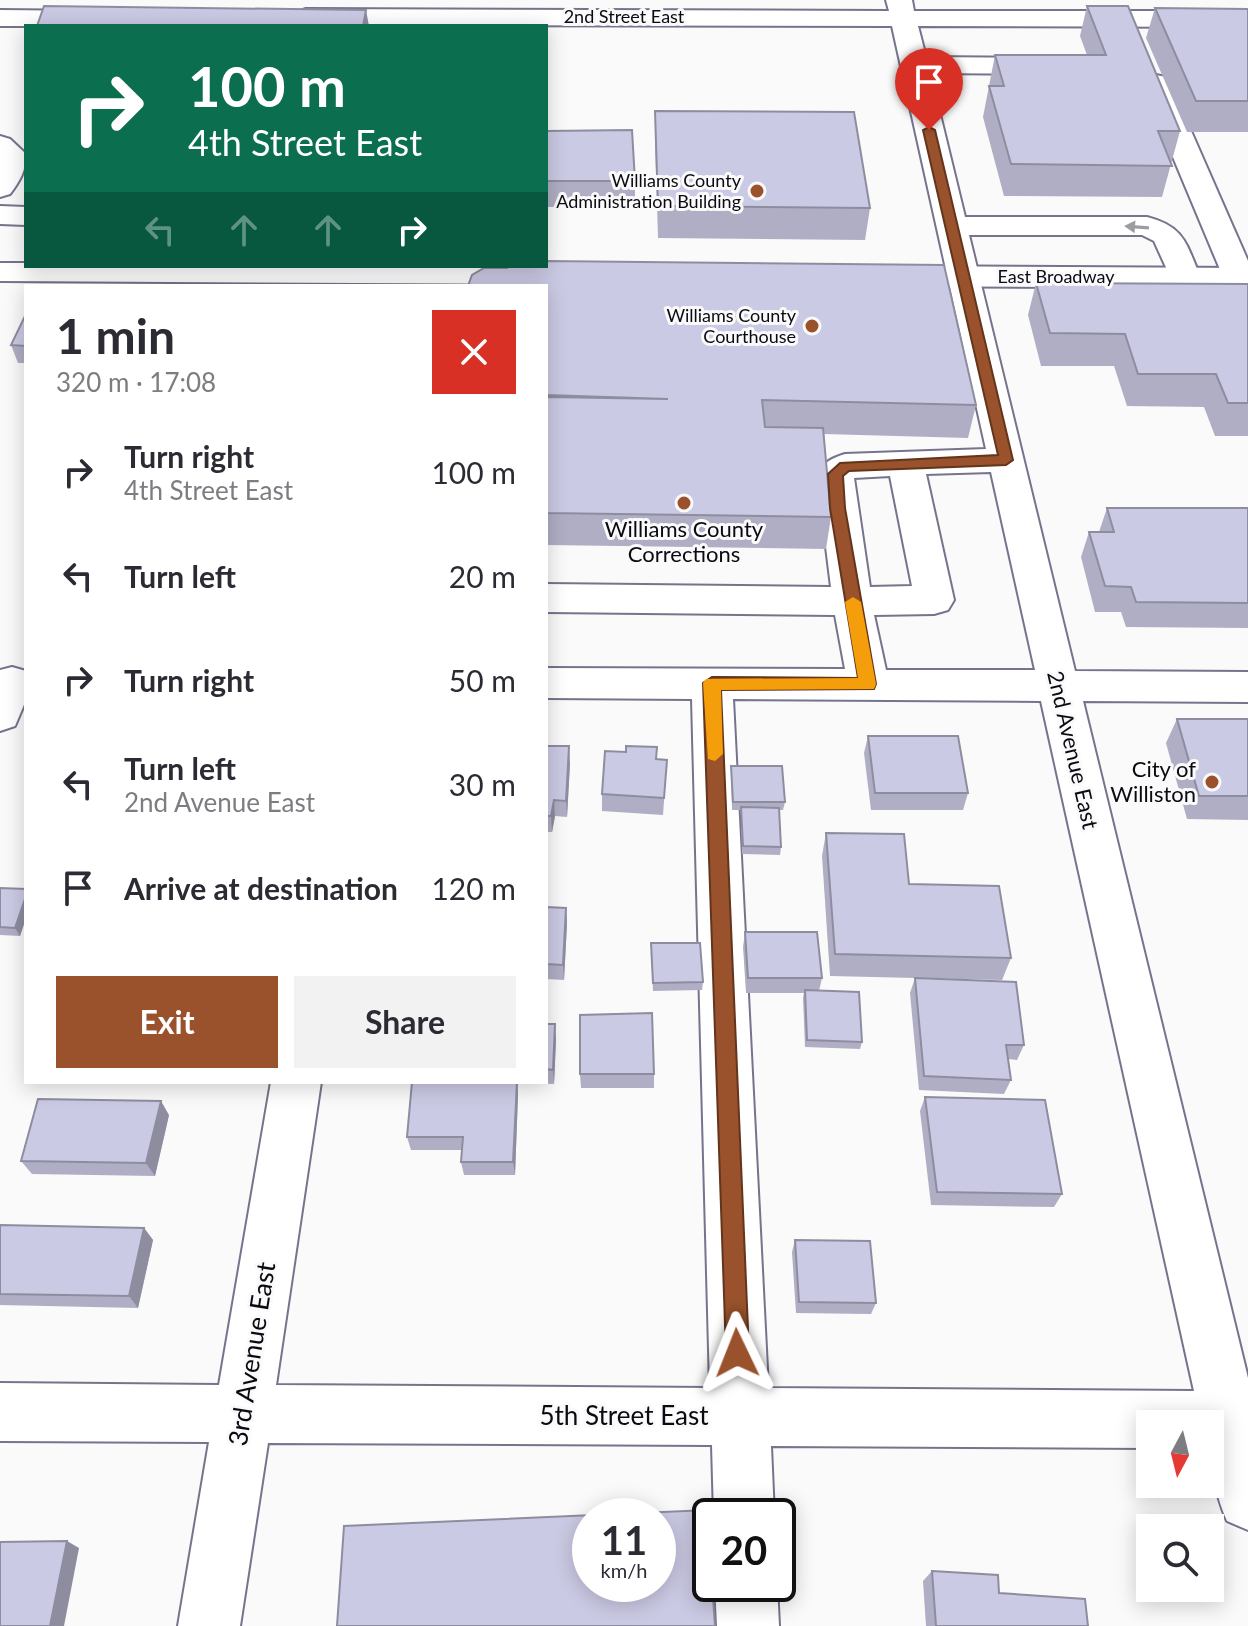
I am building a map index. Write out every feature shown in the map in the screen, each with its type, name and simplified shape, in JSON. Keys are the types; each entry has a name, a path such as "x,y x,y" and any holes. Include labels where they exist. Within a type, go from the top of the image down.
{"street":[{"name":"2nd Avenue East","path":"901,9 1058,685 1239,1420 1248,1500"},
{"name":"2nd Street East","path":"281,17 393,21 470,14 1124,9 1248,19"},
{"path":"1124,9 1245,285"},
{"path":"0,18 126,19"},
{"path":"914,65 1071,67"},
{"path":"0,145 16,160 0,188"},
{"path":"0,215 24,216"},
{"path":"951,226 1147,226 1167,236 1185,278"},
{"path":"0,272 70,269 218,280 427,270 569,275"},
{"name":"East Broadway","path":"853,276 1185,278 1245,285"},
{"path":"868,684 852,601 835,474 845,466 1006,460"},
{"path":"548,598 934,600 906,463"},
{"path":"548,683 1248,687"},
{"path":"712,683 743,1498"},
{"name":"3rd Avenue East","path":"209,1626 296,1084"},
{"name":"5th Street East","path":"0,1412 1239,1420"},
{"path":"747,1602 748,1626"}],"building":[{"path":"44,6 366,10 363,24 38,24"},
{"path":"1087,6 1128,6 1180,131 1158,131 1172,166 1011,164 989,86 1004,86 995,55 1106,55"},
{"path":"1155,8 1248,9 1248,101 1196,101"},
{"name":"Williams County Administration Building","path":"655,111 854,112 870,208 658,206"},
{"path":"632,130 635,181 548,181 548,131"},
{"path":"548,261 944,265 976,405 762,400 765,427 823,428 831,517 548,513 548,397 668,399 548,395 548,284 469,284 472,275 484,268 548,268"},
{"path":"1036,283 1248,284 1248,403 1228,403 1216,374 1138,374 1125,334 1050,333"},
{"path":"24,318 24,346 11,345"},
{"path":"1107,508 1248,508 1248,603 1136,602 1131,587 1105,586 1089,532 1114,532"},
{"path":"1177,719 1248,719 1248,796 1199,796"},
{"path":"868,736 958,736 968,793 875,793"},
{"path":"548,746 569,746 566,801 554,800 551,816 548,816"},
{"path":"626,746 657,747 656,759 667,760 664,798 602,794 605,751 626,752"},
{"path":"731,766 782,766 785,802 733,802"},
{"path":"741,807 779,808 781,847 743,846"},
{"path":"826,833 904,834 909,884 999,886 1011,958 835,954"},
{"path":"0,888 24,889 24,902 15,928 0,927"},
{"path":"548,907 566,908 563,965 548,964"},
{"path":"745,932 817,932 822,978 748,978"},
{"path":"651,943 700,943 703,982 653,983"},
{"path":"915,978 1016,982 1024,1045 1006,1045 1011,1080 924,1076"},
{"path":"805,990 859,992 862,1042 807,1040"},
{"path":"652,1013 654,1074 580,1074 580,1015"},
{"path":"548,1024 555,1024 553,1070 548,1069"},
{"path":"412,1084 517,1084 513,1162 461,1162 463,1137 407,1137"},
{"path":"925,1097 1045,1100 1062,1194 937,1192"},
{"path":"38,1099 161,1101 146,1163 21,1161"},
{"path":"0,1225 144,1228 129,1296 0,1294"},
{"path":"795,1240 870,1241 876,1303 799,1302"},
{"path":"676,1511 692,1511 692,1602 713,1602 715,1626 337,1626 344,1526 572,1516 572,1602 676,1602"},
{"path":"67,1541 50,1626 0,1626 0,1542"},
{"path":"932,1571 998,1575 999,1593 1085,1599 1088,1626 936,1626"}],"slow traffic":[{"path":"715,754 712,683 868,684 853,602"}],"place":[{"name":"Williams County Administration Building","path":"757,191"},
{"name":"Williams County Courthouse","path":"812,326"},
{"name":"Williams County Corrections","path":"684,503"},
{"name":"City of Williston","path":"1212,782"}],"route":[{"path":"737,1353 712,683 868,684 837,508 835,474 845,466 1006,460 929,130"}]}
